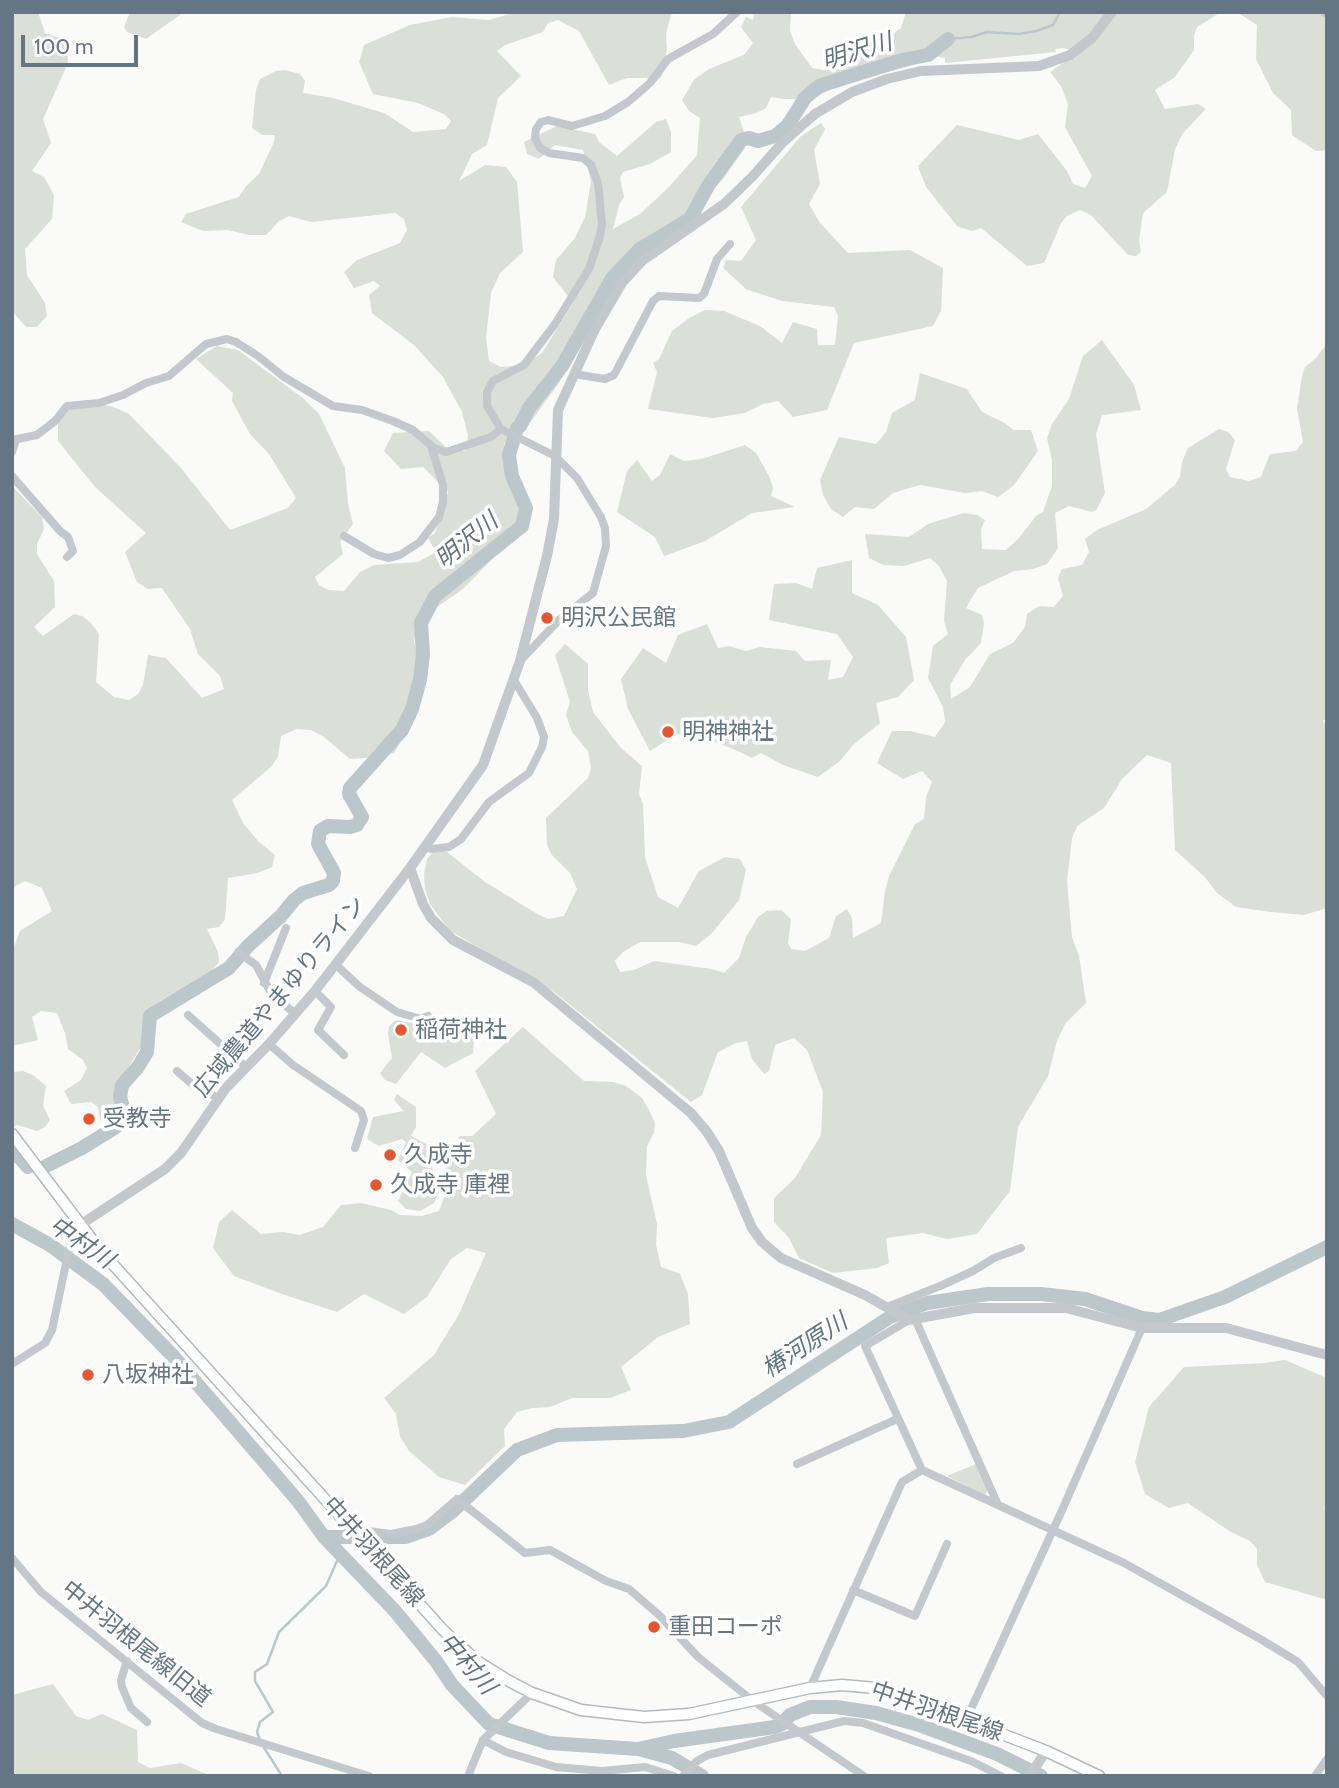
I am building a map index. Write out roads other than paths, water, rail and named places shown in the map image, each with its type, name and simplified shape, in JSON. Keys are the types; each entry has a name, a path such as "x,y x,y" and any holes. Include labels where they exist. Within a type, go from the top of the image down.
{"main road":[{"name":"中井羽根尾線","path":"12,1134 99,1250 444,1631 469,1653 532,1693 581,1710 644,1717 689,1714 810,1688 842,1685 876,1688 967,1720 1099,1776"}],"street":[{"path":"520,662 559,620 593,593 606,546 601,516 577,478 555,456 501,429 488,406 487,392 493,381 524,365 531,358 589,269 600,236 598,183 591,165 583,158 549,153 540,148 535,138 536,129 541,122 548,120 572,126 605,116 628,102 650,83 668,59 713,34 737,12"},
{"name":"広域農道やまゆりライン","path":"80,1225 165,1169 196,1133 217,1098 270,1044 315,991 410,868 482,765 520,662 554,519 558,410 595,329 622,283 642,261 724,204 783,142 815,114 852,92 887,79 921,71 1039,66 1070,55 1092,38 1112,12"},
{"path":"574,374 606,379 614,376 653,301 659,296 699,298 704,294 717,259 730,244"},
{"path":"12,452 14,440 37,435 55,421 67,405 99,403 123,395 146,383 169,376 206,344 227,340 247,349 284,377 334,406 362,410 393,421 413,430 432,446 446,452 491,437 501,429"},
{"path":"344,536 374,554 388,558 400,555 420,542 439,517 443,502 443,485 432,446"},
{"path":"12,476 68,537 73,551 67,557"},
{"path":"424,847 449,848 461,839 489,802 529,772 542,747 544,737 537,718 514,680"},
{"path":"410,868 431,918 453,940 533,982 691,1113 713,1140 747,1218 767,1247 792,1264 912,1320 998,1506"},
{"path":"264,983 286,929"},
{"path":"238,952 256,965 264,983 295,1014"},
{"path":"335,964 360,987 397,1012 421,1018 428,1016"},
{"path":"315,991 331,1007 318,1031 344,1055"},
{"path":"188,1015 246,1067"},
{"path":"270,1044 293,1065 361,1111 364,1120 355,1149"},
{"path":"177,1071 192,1085 217,1098"},
{"path":"12,1364 45,1343 52,1331 69,1249 80,1225"},
{"path":"890,1308 973,1271 994,1258 1021,1248"},
{"path":"1327,1355 1226,1328 1142,1328 1066,1308 1043,1306 974,1308 912,1320 865,1346 922,1470 1124,1563 1298,1662 1327,1696"},
{"path":"967,1720 1142,1328"},
{"path":"796,1464 897,1419"},
{"path":"810,1688 902,1482 922,1470"},
{"path":"357,1534 368,1531 391,1534 416,1530 427,1525 457,1499 525,1553 550,1550 606,1581 629,1589 659,1615 698,1657 753,1701 864,1776"},
{"path":"853,1590 915,1616 947,1544"},
{"name":"中井羽根尾線旧道","path":"12,1558 41,1592 192,1716 209,1726 369,1776"},
{"path":"127,1661 121,1680 122,1687 131,1708 147,1722"},
{"path":"468,1776 485,1738 532,1693"},
{"path":"683,1776 697,1760 708,1755 844,1721 863,1723 971,1761 1001,1776"},
{"path":"485,1738 514,1755 556,1767 602,1771 645,1767 674,1776"},
{"path":"1030,1776 1044,1754"},
{"path":"1315,1776 1327,1759"},
{"path":"566,1776 575,1769"}],"waterway":[{"name":"明沢川","path":"948,39 987,32 1019,34 1036,31 1053,25 1060,12"},
{"name":"明沢川","path":"46,1166 116,1127 123,1107 120,1097 122,1085 147,1052 150,1016 229,968 294,900 303,893 329,885 333,881 334,873 318,844 320,831 328,826 357,825 362,817 349,794 350,788 402,730 412,709 420,680 423,654 421,623 435,596 522,526 526,508 512,476 509,455 517,428 562,366 613,277 640,249 690,219 708,186 741,140 749,138 758,141 775,136 788,125 805,98 819,86 902,60 928,55 948,39"},
{"name":"明沢川","path":"12,1149 28,1167"},
{"name":"中村川","path":"12,1224 50,1245 103,1284 174,1357 298,1501 324,1537 395,1611 452,1685 489,1724 549,1743 638,1749 674,1741 775,1727 790,1715 810,1707 836,1707 876,1713 919,1725 997,1754 1041,1776"},
{"name":"椿河原川","path":"324,1537 406,1537 429,1529 453,1511 517,1450 557,1435 683,1431 729,1422 890,1317 927,1303 988,1294 1041,1294 1085,1299 1142,1318 1159,1320 1225,1297 1327,1247"},
{"path":"260,1740 257,1732 260,1722 273,1712 255,1681 255,1672 267,1664 279,1632 326,1586 340,1554"},
{"path":"263,1746 282,1776"},
{"path":"642,1750 672,1758 702,1776"}],"place":[{"name":"明沢公民館","path":"547,618"},
{"name":"明神神社","path":"668,732"},
{"name":"稲荷神社","path":"401,1030"},
{"name":"受教寺","path":"89,1119"},
{"name":"久成寺","path":"390,1155"},
{"name":"久成寺 庫裡","path":"376,1185"},
{"name":"八坂神社","path":"88,1375"},
{"name":"重田コーポ","path":"654,1627"}]}
